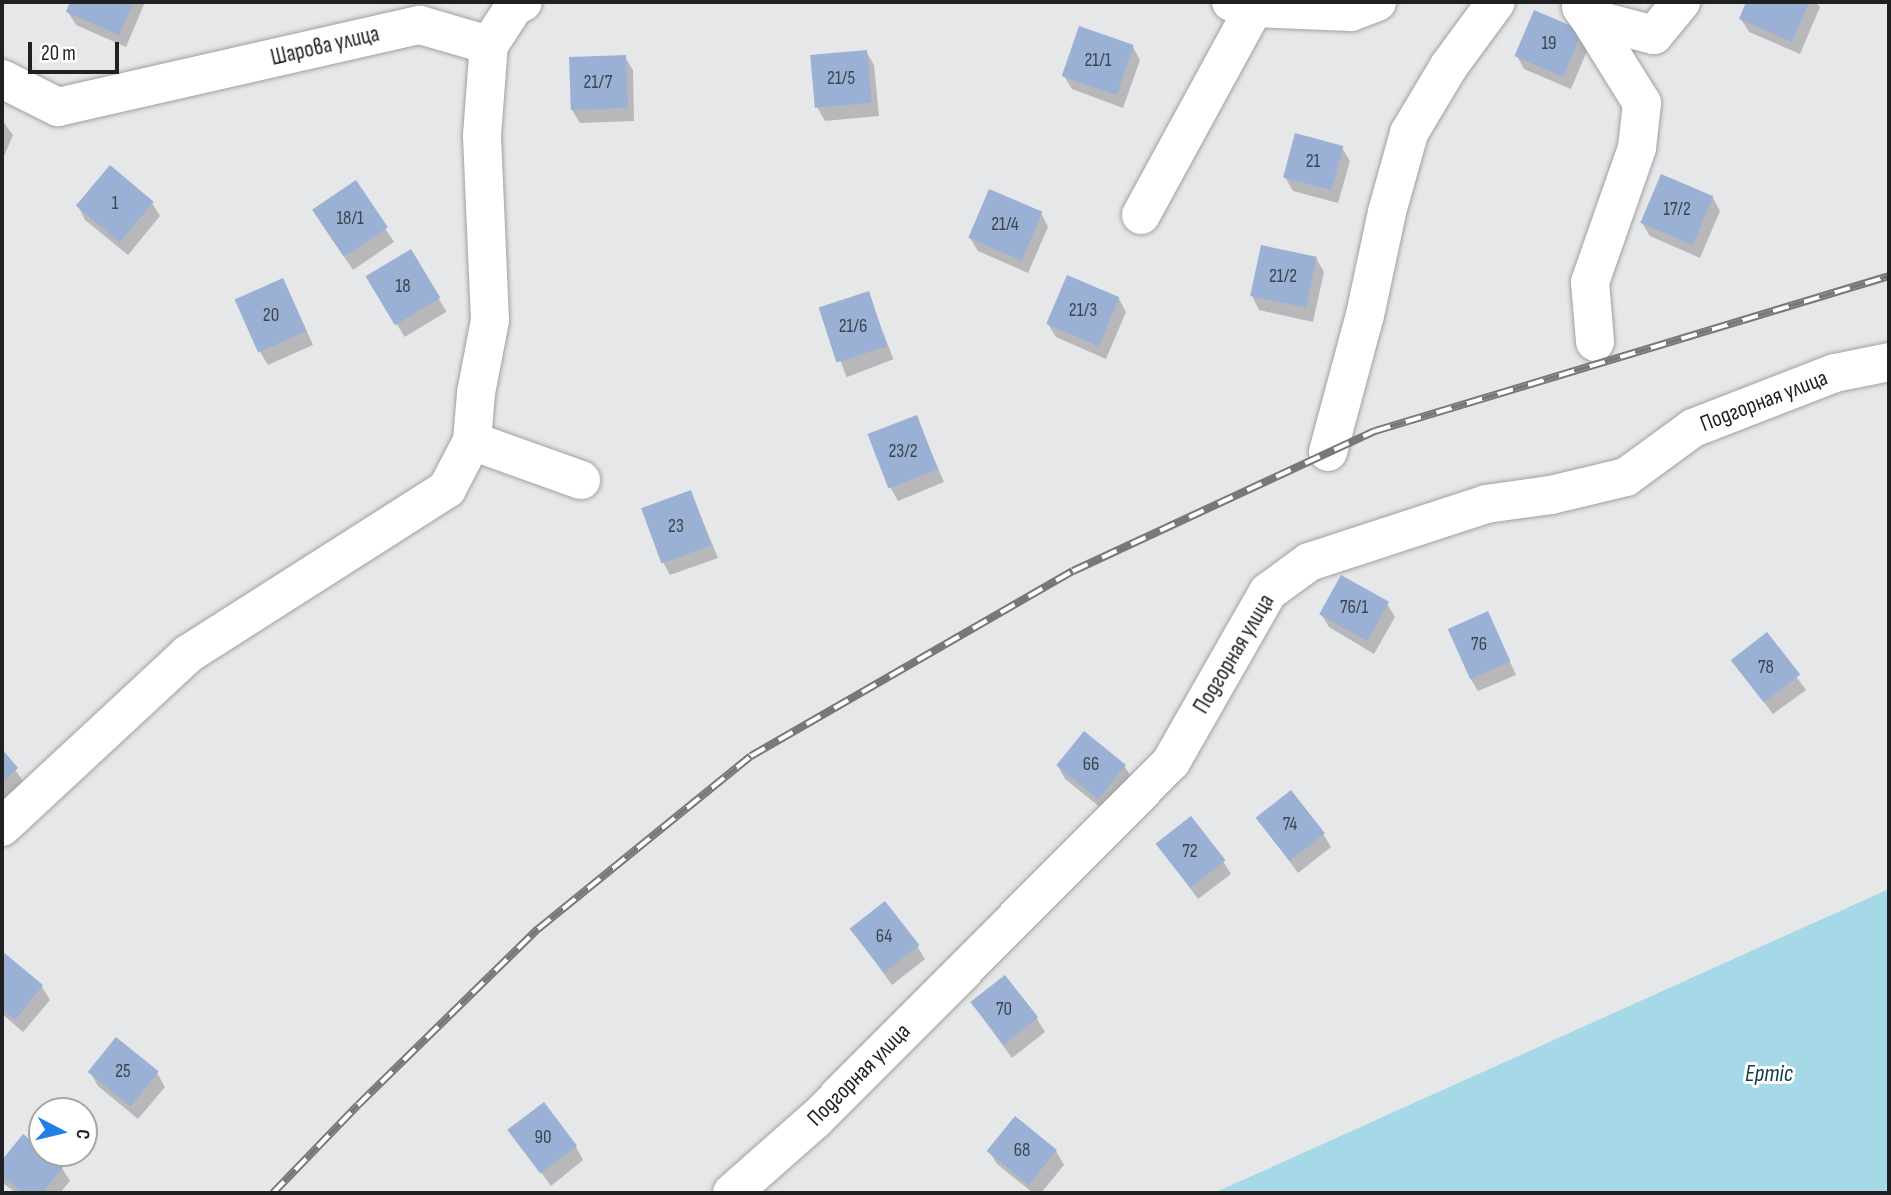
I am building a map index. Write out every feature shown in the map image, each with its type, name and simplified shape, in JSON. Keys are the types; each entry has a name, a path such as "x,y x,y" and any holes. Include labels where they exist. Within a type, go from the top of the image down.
{"street":[{"path":"382,2 420,25"},
{"path":"2,827 188,654 447,489 472,441 476,393 490,320 482,135 489,45 514,7 523,2"},
{"path":"1141,215 1242,5 1351,12 1377,2"},
{"path":"1328,452 1365,315 1387,212 1409,133 1449,66 1496,2"},
{"path":"1583,10 1654,35 1681,2"},
{"path":"1583,10 1642,103 1637,148 1590,282 1595,342"},
{"name":"Шарова улица","path":"2,79 58,107 420,25 489,45"},
{"name":"Подгорная улица","path":"732,1193 816,1119 1171,762 1268,593 1309,562 1486,504 1551,495 1626,477 1693,428 1835,373 1889,362"},
{"path":"472,441 581,480"}],"water":[{"name":"Ертіс","path":"1889,889 1889,1193 1214,1193"}],"building":[{"path":"70,2 133,2 119,35 66,12"},
{"path":"1746,2 1809,2 1792,42 1739,19"},
{"path":"1534,10 1583,31 1563,77 1514,56"},
{"path":"1079,26 1134,45 1117,95 1062,76"},
{"path":"867,50 872,103 815,108 810,55"},
{"path":"626,55 628,108 571,110 569,57"},
{"path":"1295,133 1343,146 1331,190 1283,177"},
{"path":"110,165 154,202 120,242 76,206"},
{"path":"1661,174 1713,196 1693,245 1640,223"},
{"path":"356,180 388,227 344,257 312,210"},
{"path":"989,189 1042,212 1022,260 968,238"},
{"path":"1261,245 1317,257 1306,308 1250,296"},
{"path":"411,249 440,298 395,325 366,276"},
{"path":"1067,275 1119,297 1099,346 1046,324"},
{"path":"283,278 307,331 258,353 235,300"},
{"path":"869,291 887,346 837,363 819,307"},
{"path":"917,415 938,469 888,488 868,434"},
{"path":"691,490 711,545 661,564 641,508"},
{"path":"1341,575 1389,602 1367,641 1319,614"},
{"path":"1488,611 1510,661 1470,679 1448,629"},
{"path":"1767,632 1800,675 1764,703 1731,660"},
{"path":"1084,731 1126,765 1098,799 1056,765"},
{"path":"2,749 18,768 2,782"},
{"path":"1291,790 1325,833 1289,861 1256,818"},
{"path":"1191,816 1225,860 1190,888 1156,844"},
{"path":"885,901 919,945 884,973 850,929"},
{"path":"2,951 43,985 15,1020 2,1009"},
{"path":"1005,975 1038,1018 1004,1045 970,1002"},
{"path":"116,1037 159,1072 130,1107 88,1072"},
{"path":"544,1102 577,1146 540,1174 507,1130"},
{"path":"1015,1116 1057,1150 1029,1185 987,1151"},
{"path":"23,1134 28,1138 28,1167 63,1167 42,1193 23,1193 2,1176 2,1160"}],"railway":[{"path":"273,1193 358,1105 538,929 751,756 1073,571 1375,431 1889,276"}]}
